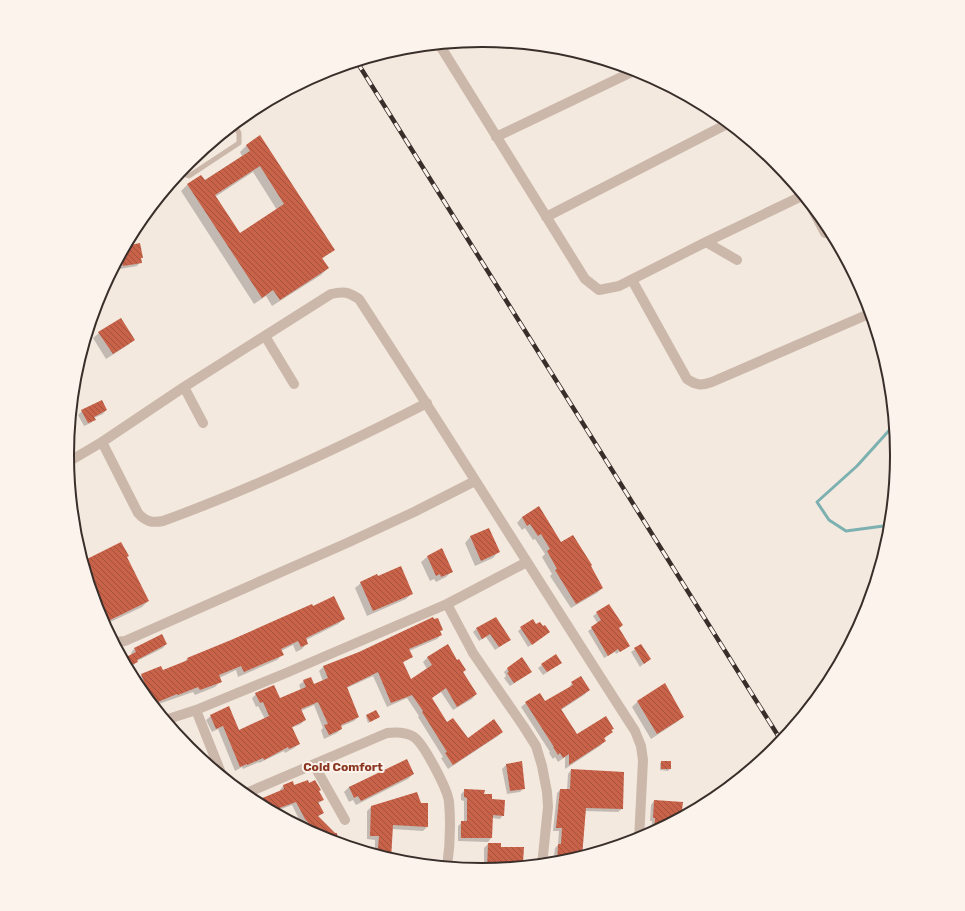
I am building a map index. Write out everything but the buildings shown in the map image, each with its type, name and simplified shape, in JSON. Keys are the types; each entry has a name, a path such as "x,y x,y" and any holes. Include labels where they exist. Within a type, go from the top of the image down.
{"street":[{"path":"444,49 496,137 585,280 599,290 619,286 632,280 706,242 799,197"},
{"path":"496,137 628,74"},
{"path":"546,217 723,126"},
{"path":"706,242 737,260"},
{"path":"632,280 687,379 696,384 703,385 712,382 866,315"},
{"path":"74,458 102,442 184,387 331,294 340,292 350,293 359,299 427,403 475,482 635,731 641,746 643,760 639,833"},
{"path":"265,336 294,384"},
{"path":"184,387 203,423"},
{"path":"102,442 138,513 149,522 155,522 208,505 256,484 367,434 427,403"},
{"path":"119,642 126,641 347,543 475,482"},
{"path":"170,718 196,710 286,673 447,604 527,562"},
{"path":"447,604 473,654 536,746 542,766 547,792 548,808 543,860"},
{"path":"196,710 219,768"},
{"path":"251,791 387,733 400,732 414,737 428,756 442,782 449,801 450,832 447,862"},
{"path":"314,765 345,820"}],"lane":[{"path":"186,175 189,176 239,143 239,133 237,129"}],"waterway":[{"path":"885,526 846,531 829,520 817,502 857,466 890,429"}],"railway":[{"path":"360,66 779,736"}],"district":[{"name":"Cold Comfort","path":"343,767"}]}
